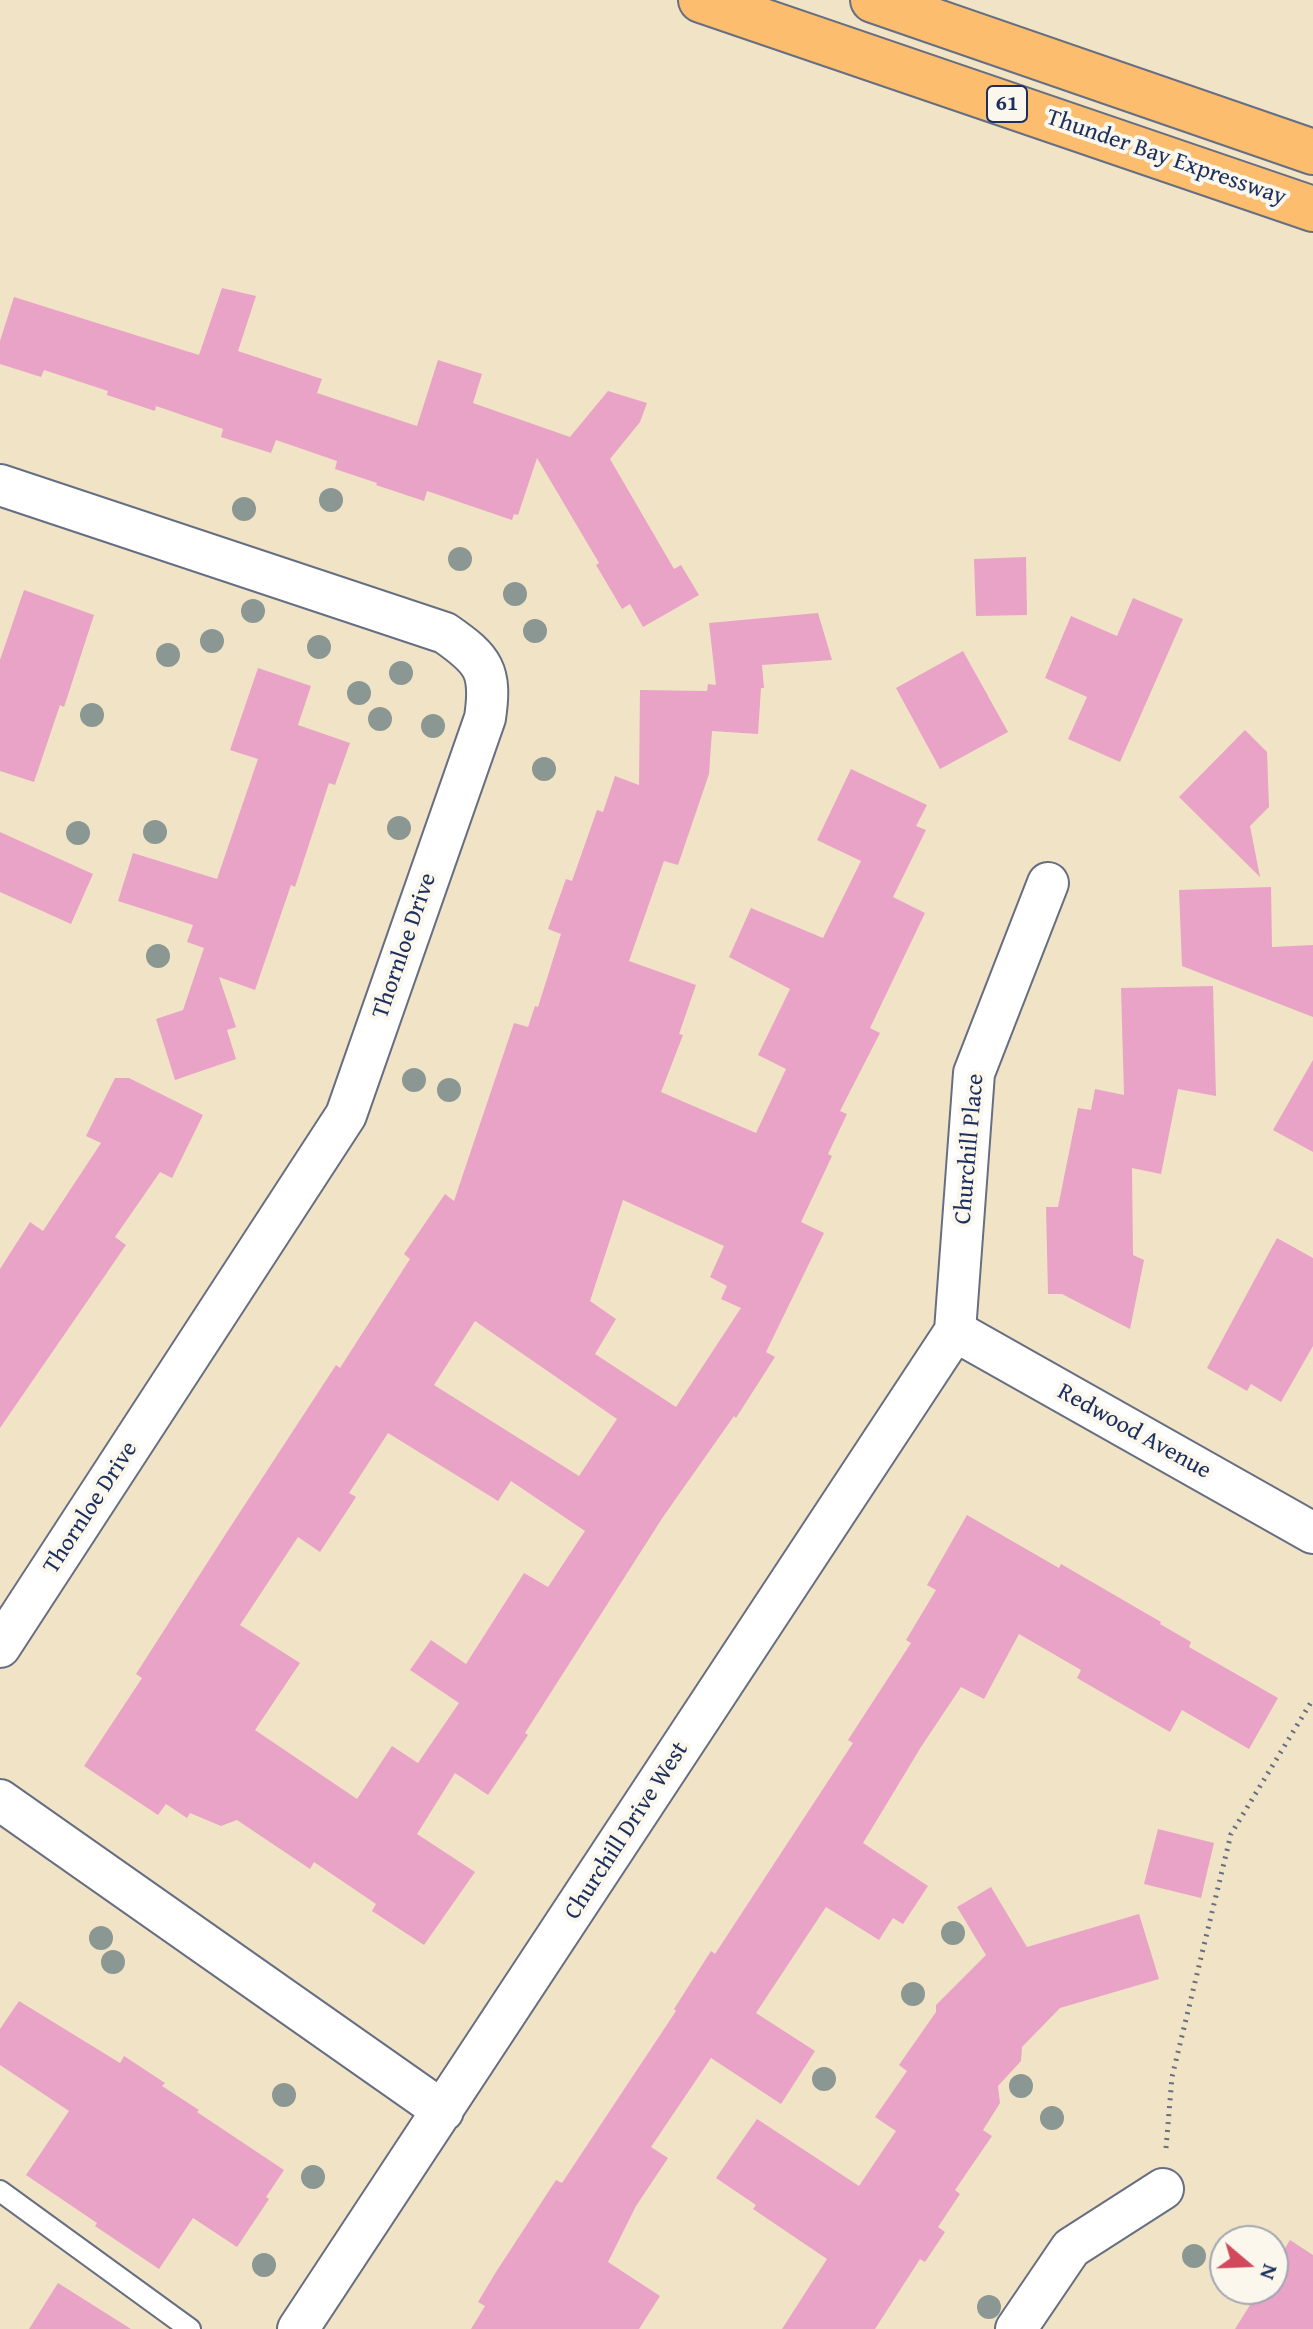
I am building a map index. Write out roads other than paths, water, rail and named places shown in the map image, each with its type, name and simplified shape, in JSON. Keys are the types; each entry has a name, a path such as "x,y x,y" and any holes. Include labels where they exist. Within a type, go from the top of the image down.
{"highway":[{"name":"Thunder Bay Expressway","path":"701,0 1313,209"},
{"name":"61","path":"873,0 1313,152"}],"street":[{"name":"Thornloe Drive","path":"0,485 445,633 466,648 484,668 489,691 485,718 346,1115 0,1647"},
{"name":"Churchill Place","path":"955,1331 974,1073 1048,883"},
{"name":"Redwood Avenue","path":"955,1331 1313,1533"},
{"name":"Churchill Drive West","path":"298,2329 955,1331"},
{"path":"0,1800 443,2111"},
{"path":"1016,2329 1071,2248 1163,2189"}],"lane":[{"path":"0,2191 190,2329"}]}
